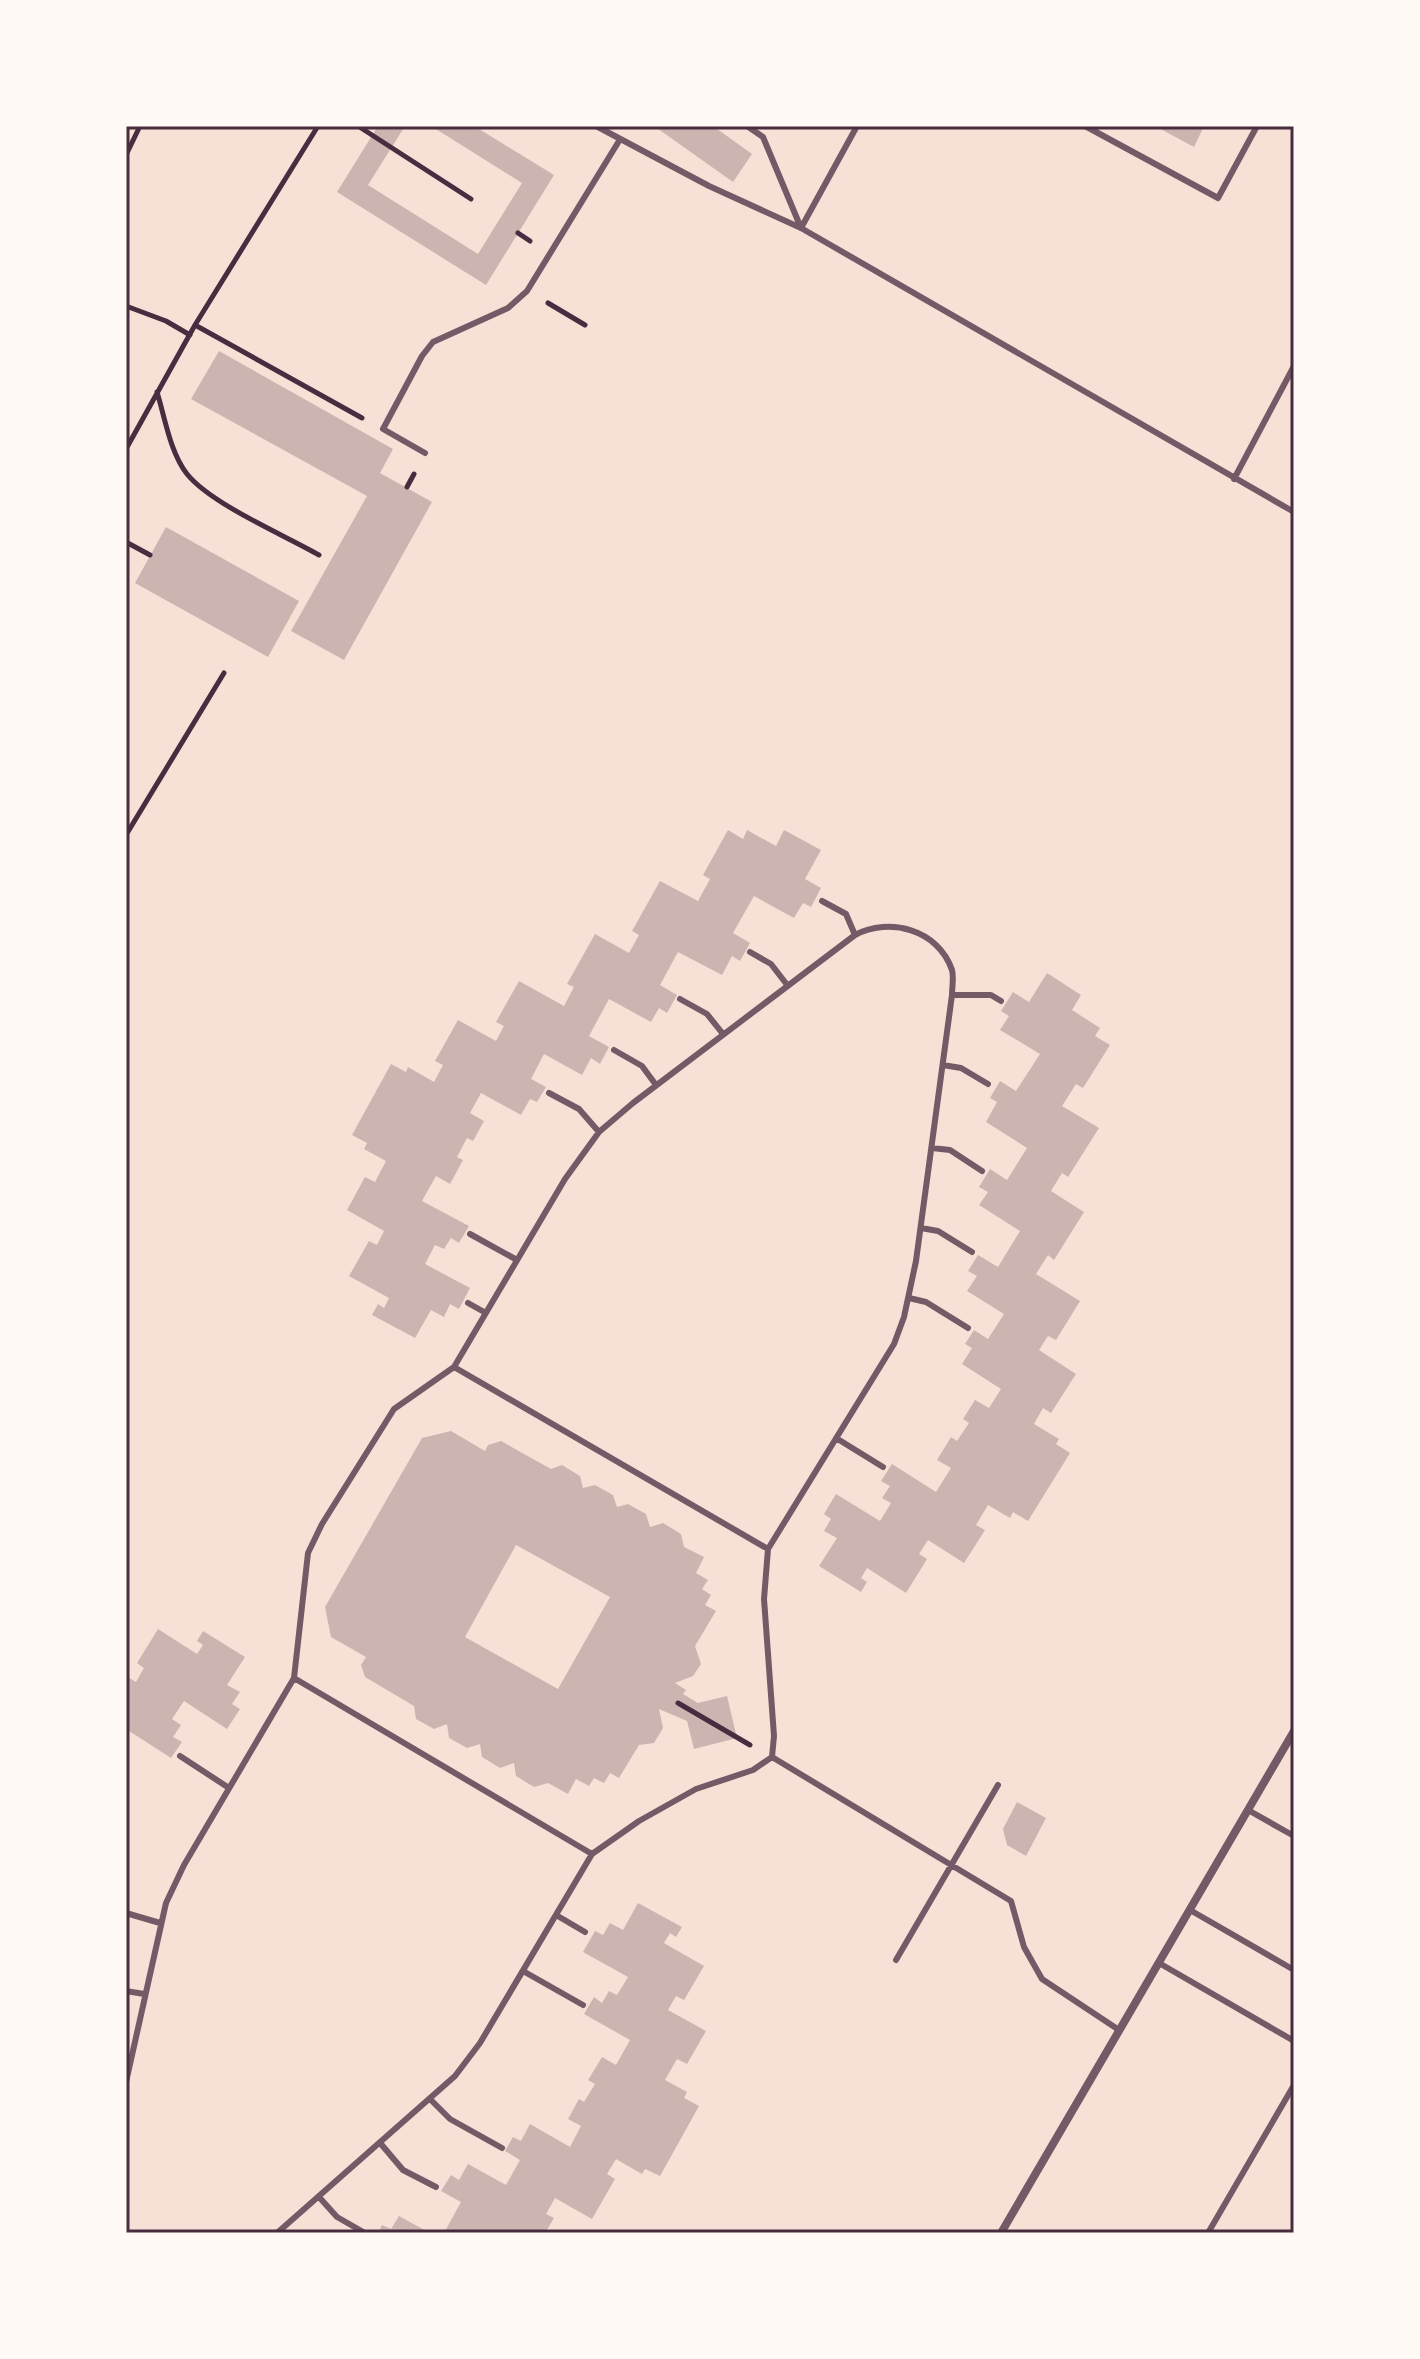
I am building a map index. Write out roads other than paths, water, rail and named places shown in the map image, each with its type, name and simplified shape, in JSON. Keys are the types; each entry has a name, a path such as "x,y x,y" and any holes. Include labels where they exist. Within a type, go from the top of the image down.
{"street":[{"path":"1001,2233 1294,1731"}],"lane":[{"path":"596,126 619,141 801,228 1294,512"},
{"path":"747,126 763,137 801,228"},
{"path":"801,228 857,126"},
{"path":"1085,126 1218,198 1257,126"},
{"path":"425,453 383,429 422,356 433,342 508,308 527,291 619,141"},
{"path":"1234,479 1294,366"},
{"path":"822,901 846,914 855,935"},
{"path":"126,2082 160,1923 184,1865 294,1678 308,1553 322,1524 394,1409 454,1367 565,1179 599,1132 656,1085 855,935 872,926 896,926 922,935 942,953 953,971 921,1228 909,1298 894,1344 768,1549 764,1599 774,1736 772,1757"},
{"path":"750,952 771,964 788,986"},
{"path":"952,995 991,995 1001,1001"},
{"path":"680,999 707,1014 723,1034"},
{"path":"614,1050 642,1066 656,1085"},
{"path":"943,1065 961,1068 988,1084"},
{"path":"549,1093 579,1109 599,1132"},
{"path":"932,1148 950,1150 982,1171"},
{"path":"921,1228 938,1231 972,1252"},
{"path":"470,1234 517,1260"},
{"path":"909,1298 926,1302 968,1328"},
{"path":"468,1303 486,1313"},
{"path":"454,1367 768,1549"},
{"path":"836,1438 883,1467"},
{"path":"294,1678 592,1854"},
{"path":"180,1756 229,1788"},
{"path":"277,2233 431,2100 480,2043 592,1854 639,1821 696,1789 753,1770 772,1757"},
{"path":"772,1757 1011,1901 1024,1947 1042,1979 1119,2030"},
{"path":"896,1960 998,1785"},
{"path":"1248,1810 1294,1836"},
{"path":"1190,1910 1294,1970"},
{"path":"126,1913 160,1923"},
{"path":"556,1915 585,1932"},
{"path":"1159,1963 1294,2041"},
{"path":"523,1971 583,2005"},
{"path":"126,1991 144,1994"},
{"path":"1208,2233 1294,2085"},
{"path":"431,2100 450,2119 502,2148"},
{"path":"381,2144 403,2170 436,2187"},
{"path":"319,2197 337,2217 365,2233"}]}
